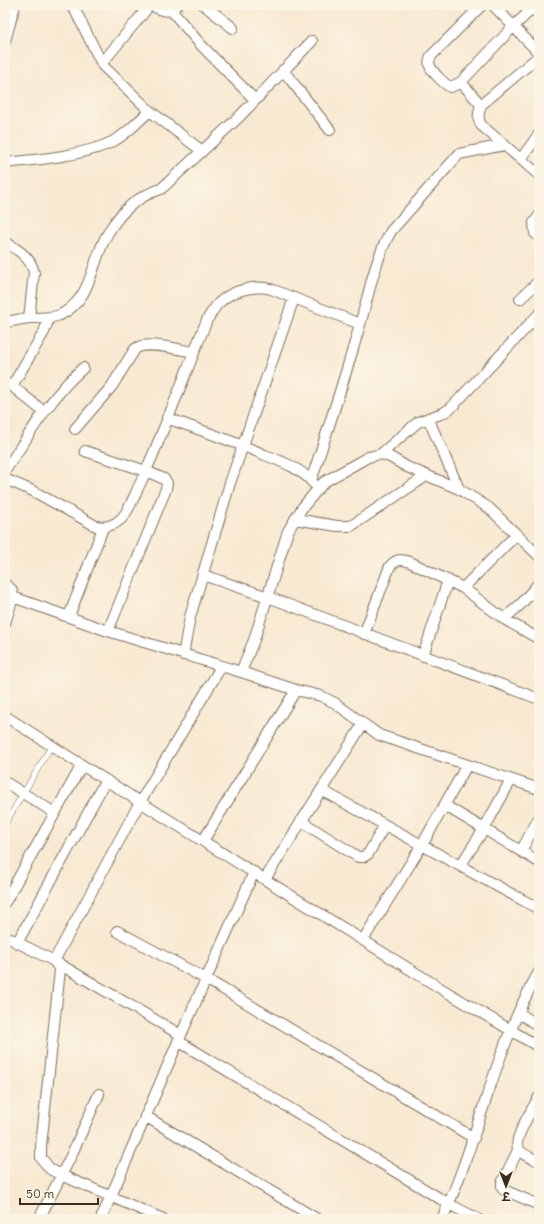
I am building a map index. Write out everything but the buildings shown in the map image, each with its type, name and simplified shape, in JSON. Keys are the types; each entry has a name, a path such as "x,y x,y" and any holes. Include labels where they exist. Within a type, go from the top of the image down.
{"street":[{"path":"6,34 15,5"},
{"path":"69,5 75,10 102,63 110,74 150,111 202,151"},
{"path":"102,63 151,5 159,10 174,8 201,46 255,100"},
{"path":"204,5 233,28"},
{"path":"493,5 539,55 481,105 478,114 479,120 481,124 539,175"},
{"path":"479,6 431,56 429,61 430,66 447,86 451,87 460,82 536,5"},
{"path":"5,322 29,318 49,318 60,315 74,305 84,294 107,233 121,214 148,193 161,189 239,117 312,41"},
{"path":"284,70 330,130"},
{"path":"460,82 481,105"},
{"path":"5,163 70,154 94,148 116,140 124,135 150,111"},
{"path":"521,159 539,134"},
{"path":"312,481 383,244 391,231 459,154 504,145"},
{"path":"539,216 534,223 534,229 535,233 539,237"},
{"path":"5,242 25,256 33,266 34,273 29,318"},
{"path":"520,299 539,280"},
{"path":"5,479 33,491 96,526 103,528 111,526 122,518 146,471 207,320 219,302 234,293 252,287 271,289 360,324"},
{"path":"183,655 190,617 202,575 243,445 294,298"},
{"path":"241,672 254,640 288,531 295,518 318,489 324,482 368,457 381,454 418,422 443,413 451,408 539,314"},
{"path":"44,412 8,384 44,332 49,318"},
{"path":"76,429 112,386 138,346 150,345 194,352"},
{"path":"5,471 44,412 68,381 83,368"},
{"path":"167,418 243,445 299,470 312,481 318,489"},
{"path":"428,418 458,489"},
{"path":"85,451 146,471 164,479 167,483 166,489 108,631"},
{"path":"381,454 390,457 426,476 458,489 489,508 539,556"},
{"path":"295,518 337,526 351,526 426,476"},
{"path":"69,616 103,528"},
{"path":"463,588 516,535"},
{"path":"364,634 390,566 396,560 402,560 410,562 463,588 504,618 539,639"},
{"path":"202,575 268,597 539,699"},
{"path":"423,656 448,580"},
{"path":"504,618 522,603 539,583"},
{"path":"5,584 12,590 13,597 5,623"},
{"path":"13,597 108,631 296,690 321,696 335,703 379,735 539,790"},
{"path":"54,961 140,802 221,667"},
{"path":"203,841 296,690"},
{"path":"5,716 140,802 539,1048"},
{"path":"265,879 363,724"},
{"path":"5,902 82,765"},
{"path":"363,940 422,845 467,765"},
{"path":"17,943 106,780"},
{"path":"460,866 484,829 511,780"},
{"path":"5,782 55,813"},
{"path":"321,790 539,910"},
{"path":"444,805 539,862"},
{"path":"521,851 539,818"},
{"path":"301,821 358,857 363,857 368,854 385,825"},
{"path":"101,1219 179,1038 254,872"},
{"path":"117,931 206,979 474,1138"},
{"path":"5,936 54,961 449,1204 478,1219"},
{"path":"54,961 60,970 41,1146 41,1158 50,1168 61,1174 111,1196 152,1217 163,1219"},
{"path":"442,1219 474,1138 511,1030 539,972"},
{"path":"519,1013 539,1026"},
{"path":"38,1219 100,1094"},
{"path":"539,1097 518,1137 518,1150 502,1183 504,1190 539,1205"},
{"path":"145,1116 317,1219"},
{"path":"518,1150 539,1161"}],"lane":[{"path":"5,824 52,745"},
{"path":"5,811 11,814"}]}
